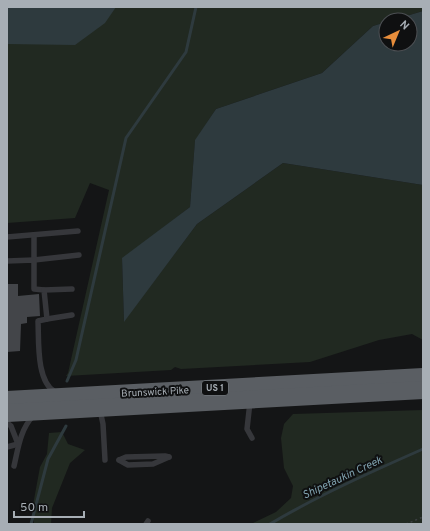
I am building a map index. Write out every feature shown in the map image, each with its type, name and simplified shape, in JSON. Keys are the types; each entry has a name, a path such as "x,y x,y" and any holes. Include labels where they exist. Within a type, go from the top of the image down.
{"highway":[{"name":"Brunswick Pike","path":"7,400 423,377"},
{"name":"Brunswick Pike","path":"7,413 423,390"}],"lane":[{"path":"7,236 78,231"},
{"path":"34,234 34,289 72,289"},
{"path":"7,261 34,260 79,255"},
{"path":"44,290 47,319"},
{"path":"63,396 51,390 41,370 38,321 72,315"},
{"path":"250,400 247,429 252,438"},
{"path":"99,408 103,424 105,460"},
{"path":"14,466 18,444 27,423 37,412"},
{"path":"7,423 11,426 18,444"},
{"path":"7,447 18,444"},
{"path":"165,456 169,458 153,464 128,465 119,460 126,457 165,456"}],"path":[{"path":"406,524 423,516"}],"shaded area":[{"path":"7,7 423,7 423,11 418,12 378,12 378,24 373,26 322,73 216,109 195,141 190,207 122,259 124,321 197,224 283,163 423,185 423,340 412,334 379,340 310,362 181,369 175,367 171,370 66,376 68,373 109,190 90,183 75,218 7,223"},
{"path":"7,7 116,7 105,23 75,45 7,44"},
{"path":"423,11 423,185 283,163 197,224 124,322 122,258 190,207 195,140 216,109 322,73 373,26 378,24 378,52 418,52 418,12"},
{"path":"423,410 423,524 251,524 276,512 291,498 293,486 284,468 281,438 284,424 293,414"},
{"path":"62,432 68,444 85,450 70,463 52,508 51,524 34,524 33,505 40,467 47,454 49,433"}],"building":[{"path":"7,284 18,284 18,296 39,294 40,316 27,317 27,323 21,324 20,351 7,352"}],"waterway":[{"path":"67,381 76,360 126,138 186,52 196,7"},
{"path":"31,524 48,459 66,426"},
{"name":"Shipetaukin Creek","path":"270,524 326,494 423,449"}]}
